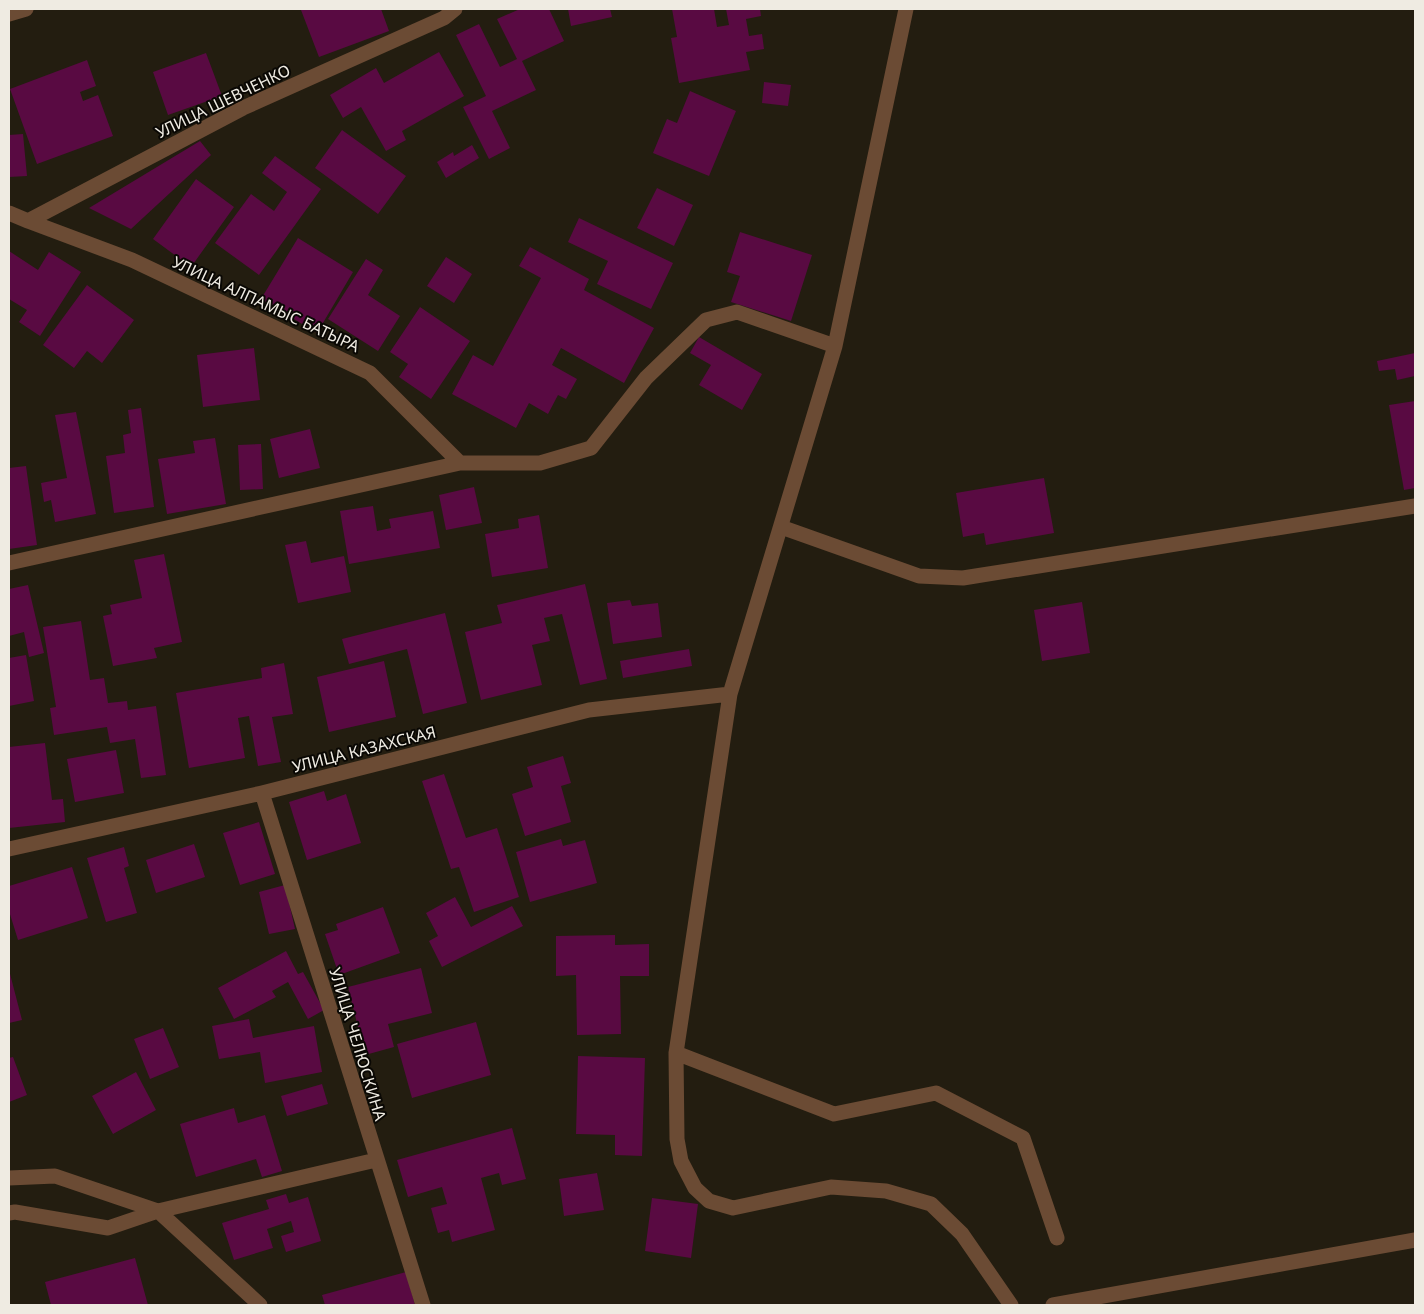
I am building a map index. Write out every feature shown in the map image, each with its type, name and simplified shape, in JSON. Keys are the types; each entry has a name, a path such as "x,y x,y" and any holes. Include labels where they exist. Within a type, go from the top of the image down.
{"street":[{"path":"9,14 26,9"},
{"name":"УЛИЦА ШЕВЧЕНКО","path":"28,221 243,108 444,18 455,9"},
{"path":"906,9 835,346 730,694 676,1053 677,1139 681,1162 695,1188 710,1201 733,1208 831,1187 886,1191 931,1204 962,1234 1010,1305"},
{"path":"9,214 28,221"},
{"name":"УЛИЦА АЛПАМЫС БАТЫРА","path":"28,221 132,260 370,373 460,463"},
{"path":"9,563 460,463 540,463 591,448 646,378 706,320 736,312 835,346"},
{"path":"780,527 919,576 963,578 1415,506"},
{"name":"УЛИЦА КАЗАХСКАЯ","path":"9,849 262,793 589,710 730,694"},
{"name":"УЛИЦА ЧЕЛЮСКИНА","path":"262,793 423,1305"},
{"path":"676,1053 834,1114 936,1092 1023,1138 1057,1238"},
{"path":"9,1213 15,1212 108,1228 158,1210 376,1160"},
{"path":"9,1178 55,1176 158,1210 260,1305"},
{"path":"1053,1305 1415,1240"}],"building":[{"path":"381,9 389,31 319,57 301,10"},
{"path":"520,9 549,9 564,41 522,61 536,90 492,111 510,148 489,159 463,107 486,96 456,35 479,24 500,67 517,59 497,19"},
{"path":"568,9 610,9 612,17 571,26"},
{"path":"672,9 714,9 717,27 729,25 726,9 760,9 761,16 746,19 749,36 762,34 764,49 746,52 750,70 679,83 671,38 677,37"},
{"path":"439,52 464,96 402,131 406,140 386,151 361,107 343,118 330,95 376,68 384,83"},
{"path":"206,53 222,96 168,115 153,72"},
{"path":"87,60 96,86 80,92 83,101 98,95 113,136 37,164 10,89"},
{"path":"764,82 791,85 788,106 762,103"},
{"path":"690,91 736,111 709,176 653,153 667,119 677,123"},
{"path":"342,130 406,176 378,214 315,168"},
{"path":"23,134 27,176 9,177 9,135"},
{"path":"200,141 211,155 131,229 89,208"},
{"path":"472,145 479,158 446,178 437,162 453,152 454,156"},
{"path":"275,156 321,189 259,275 215,243 251,194 274,211 287,192 262,173"},
{"path":"196,179 234,207 191,267 153,239"},
{"path":"657,188 693,205 674,246 637,228"},
{"path":"579,218 673,263 651,309 597,284 608,261 568,242"},
{"path":"740,232 812,255 791,321 731,302 740,276 727,272"},
{"path":"298,238 353,272 317,333 261,299"},
{"path":"530,247 589,279 584,290 654,328 624,383 561,348 552,365 577,379 566,399 558,395 548,414 529,403 516,428 452,394 473,355 493,366 541,278 519,266"},
{"path":"9,251 38,270 49,252 81,272 40,336 19,322 27,310 9,299"},
{"path":"446,257 472,274 454,303 427,286"},
{"path":"366,259 383,270 368,295 400,316 378,351 328,319"},
{"path":"87,285 134,320 102,363 87,351 74,368 43,345"},
{"path":"420,307 470,341 431,399 399,377 408,364 390,352"},
{"path":"699,337 762,374 742,410 699,385 711,365 690,353"},
{"path":"254,348 260,400 203,407 197,355"},
{"path":"1415,353 1415,376 1397,380 1395,369 1379,371 1377,361"},
{"path":"1415,401 1415,488 1404,490 1389,405"},
{"path":"141,408 154,507 114,513 106,456 125,453 123,435 131,433 128,410"},
{"path":"76,412 96,514 55,522 51,500 44,502 41,483 67,478 55,415"},
{"path":"310,429 320,468 279,478 270,439"},
{"path":"215,438 226,504 167,514 158,459 195,453 193,441"},
{"path":"261,444 263,489 240,490 238,445"},
{"path":"26,466 37,545 9,549 9,468"},
{"path":"1044,478 1054,533 986,545 984,533 963,537 956,493"},
{"path":"474,487 482,523 446,530 439,495"},
{"path":"373,506 377,531 391,528 389,519 433,511 440,548 349,564 340,511"},
{"path":"539,515 548,568 492,577 485,534 519,528 518,519"},
{"path":"306,541 311,563 344,556 351,592 298,603 285,545"},
{"path":"164,554 182,642 154,648 157,658 113,666 103,616 112,614 110,605 142,598 134,560"},
{"path":"585,584 607,679 580,685 562,614 544,618 550,641 532,645 542,685 481,700 465,632 502,623 497,605"},
{"path":"28,585 44,653 29,657 24,632 9,636 9,589"},
{"path":"630,600 632,606 658,603 662,637 613,644 607,603"},
{"path":"1082,602 1090,653 1042,661 1034,610"},
{"path":"445,613 467,703 423,714 407,649 349,664 342,639"},
{"path":"81,621 90,680 104,678 108,703 127,701 128,710 156,706 166,775 141,778 135,739 110,743 107,727 54,735 50,708 56,707 43,627"},
{"path":"689,649 692,666 623,678 620,661"},
{"path":"26,655 34,701 9,706 9,658"},
{"path":"384,661 396,717 329,732 317,677"},
{"path":"284,663 293,714 272,717 281,762 258,766 249,716 238,718 245,758 189,768 176,693 262,678 261,668"},
{"path":"45,743 52,800 63,799 65,822 9,828 9,747"},
{"path":"116,750 124,793 75,802 67,759"},
{"path":"563,756 571,783 561,786 571,822 525,836 512,794 533,787 527,767"},
{"path":"444,774 466,838 497,828 519,897 474,912 459,867 451,869 422,781"},
{"path":"324,791 327,801 346,794 361,843 307,860 289,802"},
{"path":"259,822 275,874 240,885 223,833"},
{"path":"561,839 563,846 585,840 597,883 530,902 516,852"},
{"path":"194,844 205,877 156,893 146,860"},
{"path":"124,847 129,866 124,868 137,913 106,922 87,858"},
{"path":"72,867 88,918 18,940 9,911 9,886"},
{"path":"285,885 295,929 269,934 259,892"},
{"path":"455,897 471,927 512,906 523,926 442,967 429,941 438,936 426,913"},
{"path":"383,907 400,953 339,975 325,934 338,930 336,924"},
{"path":"615,935 615,945 649,944 649,976 620,976 621,1034 577,1035 576,975 556,976 556,936"},
{"path":"286,951 298,974 303,972 324,1010 308,1019 288,982 272,991 276,997 234,1019 218,988"},
{"path":"421,968 432,1013 388,1024 394,1047 365,1055 348,987"},
{"path":"9,970 22,1020 9,1023"},
{"path":"249,1019 253,1038 314,1026 322,1072 265,1083 260,1052 219,1059 212,1026"},
{"path":"476,1022 491,1075 412,1098 397,1044"},
{"path":"163,1028 179,1067 150,1079 134,1039"},
{"path":"578,1056 645,1058 642,1156 615,1155 615,1135 576,1134"},
{"path":"13,1057 27,1095 9,1102 9,1058"},
{"path":"136,1072 156,1110 113,1134 92,1096"},
{"path":"322,1084 328,1104 287,1116 281,1096"},
{"path":"234,1108 238,1123 265,1115 282,1171 262,1177 256,1159 196,1177 180,1124"},
{"path":"512,1128 526,1179 502,1185 499,1173 481,1178 495,1230 452,1242 449,1230 438,1233 431,1208 447,1204 442,1187 408,1197 397,1160"},
{"path":"597,1173 604,1210 564,1216 559,1179"},
{"path":"286,1194 289,1203 308,1197 321,1241 286,1252 281,1236 294,1232 291,1221 267,1229 273,1248 234,1260 222,1223 269,1209 266,1200"},
{"path":"652,1198 698,1204 691,1258 645,1251"},
{"path":"135,1258 148,1305 51,1305 45,1282"},
{"path":"406,1272 415,1305 325,1305 322,1295"}]}
